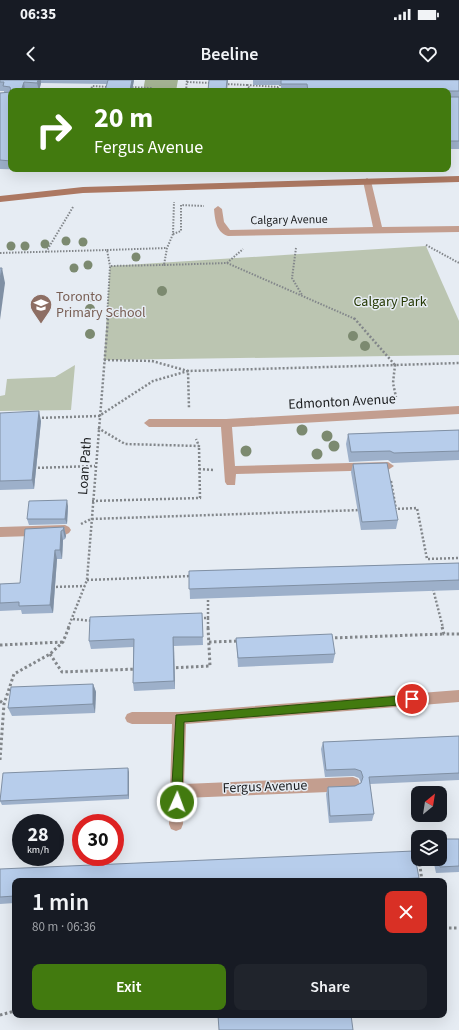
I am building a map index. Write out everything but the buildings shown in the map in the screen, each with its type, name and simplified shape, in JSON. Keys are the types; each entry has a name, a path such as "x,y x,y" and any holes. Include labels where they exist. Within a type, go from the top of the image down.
{"street":[{"path":"0,199 83,190 459,179"},
{"path":"367,181 378,230"},
{"name":"Calgary Avenue","path":"218,209 219,223 223,230 228,233 459,229"},
{"name":"Edmonton Avenue","path":"149,423 226,423 459,410"},
{"path":"226,423 232,482"},
{"path":"230,470 388,466"},
{"path":"0,532 65,530"},
{"path":"132,718 179,718 459,696"},
{"path":"176,824 179,718"},
{"name":"Fergus Avenue","path":"177,791 353,784"}],"path":[{"path":"187,81 217,84"},
{"path":"224,84 278,87 282,83"},
{"path":"92,88 92,86 114,87"},
{"path":"122,87 151,88"},
{"path":"45,253 83,190"},
{"path":"164,265 167,248 173,234 174,196"},
{"path":"173,234 181,231 181,205 210,206 218,209"},
{"path":"421,230 426,246 459,263"},
{"path":"299,232 292,278 303,296"},
{"path":"0,253 45,253 167,248"},
{"name":"Loan Path","path":"0,760 1,703 14,674 50,654 63,642 87,580 110,266 107,250"},
{"path":"110,266 227,264 354,317 395,365 393,383 400,413"},
{"path":"104,360 152,361 188,371"},
{"path":"30,418 99,416 153,381 188,371 459,363"},
{"path":"188,371 190,400"},
{"path":"92,501 200,498 199,446"},
{"path":"32,468 95,466"},
{"path":"388,509 417,508 428,564"},
{"path":"91,520 364,510"},
{"path":"427,559 459,558"},
{"path":"87,580 193,576"},
{"path":"432,583 444,634"},
{"path":"46,587 84,586"},
{"path":"163,668 210,666 208,590"},
{"path":"193,618 208,618"},
{"path":"73,619 99,621"},
{"path":"326,638 459,634"},
{"path":"209,642 240,641"},
{"path":"0,645 63,642"},
{"path":"50,654 62,672 140,669"},
{"path":"420,866 422,878"},
{"path":"447,928 459,928"},
{"path":"0,1015 12,1012"}],"green space":[{"path":"145,80 178,80 177,88 144,88"},
{"name":"Calgary Park","path":"426,246 459,321 459,355 104,360 110,266"},
{"path":"75,365 71,410 0,411 0,396 5,395 7,379 55,377"}],"place":[{"name":"Toronto Primary School","path":"41,324"}],"route":[{"path":"177,802 179,718 412,699"}]}
